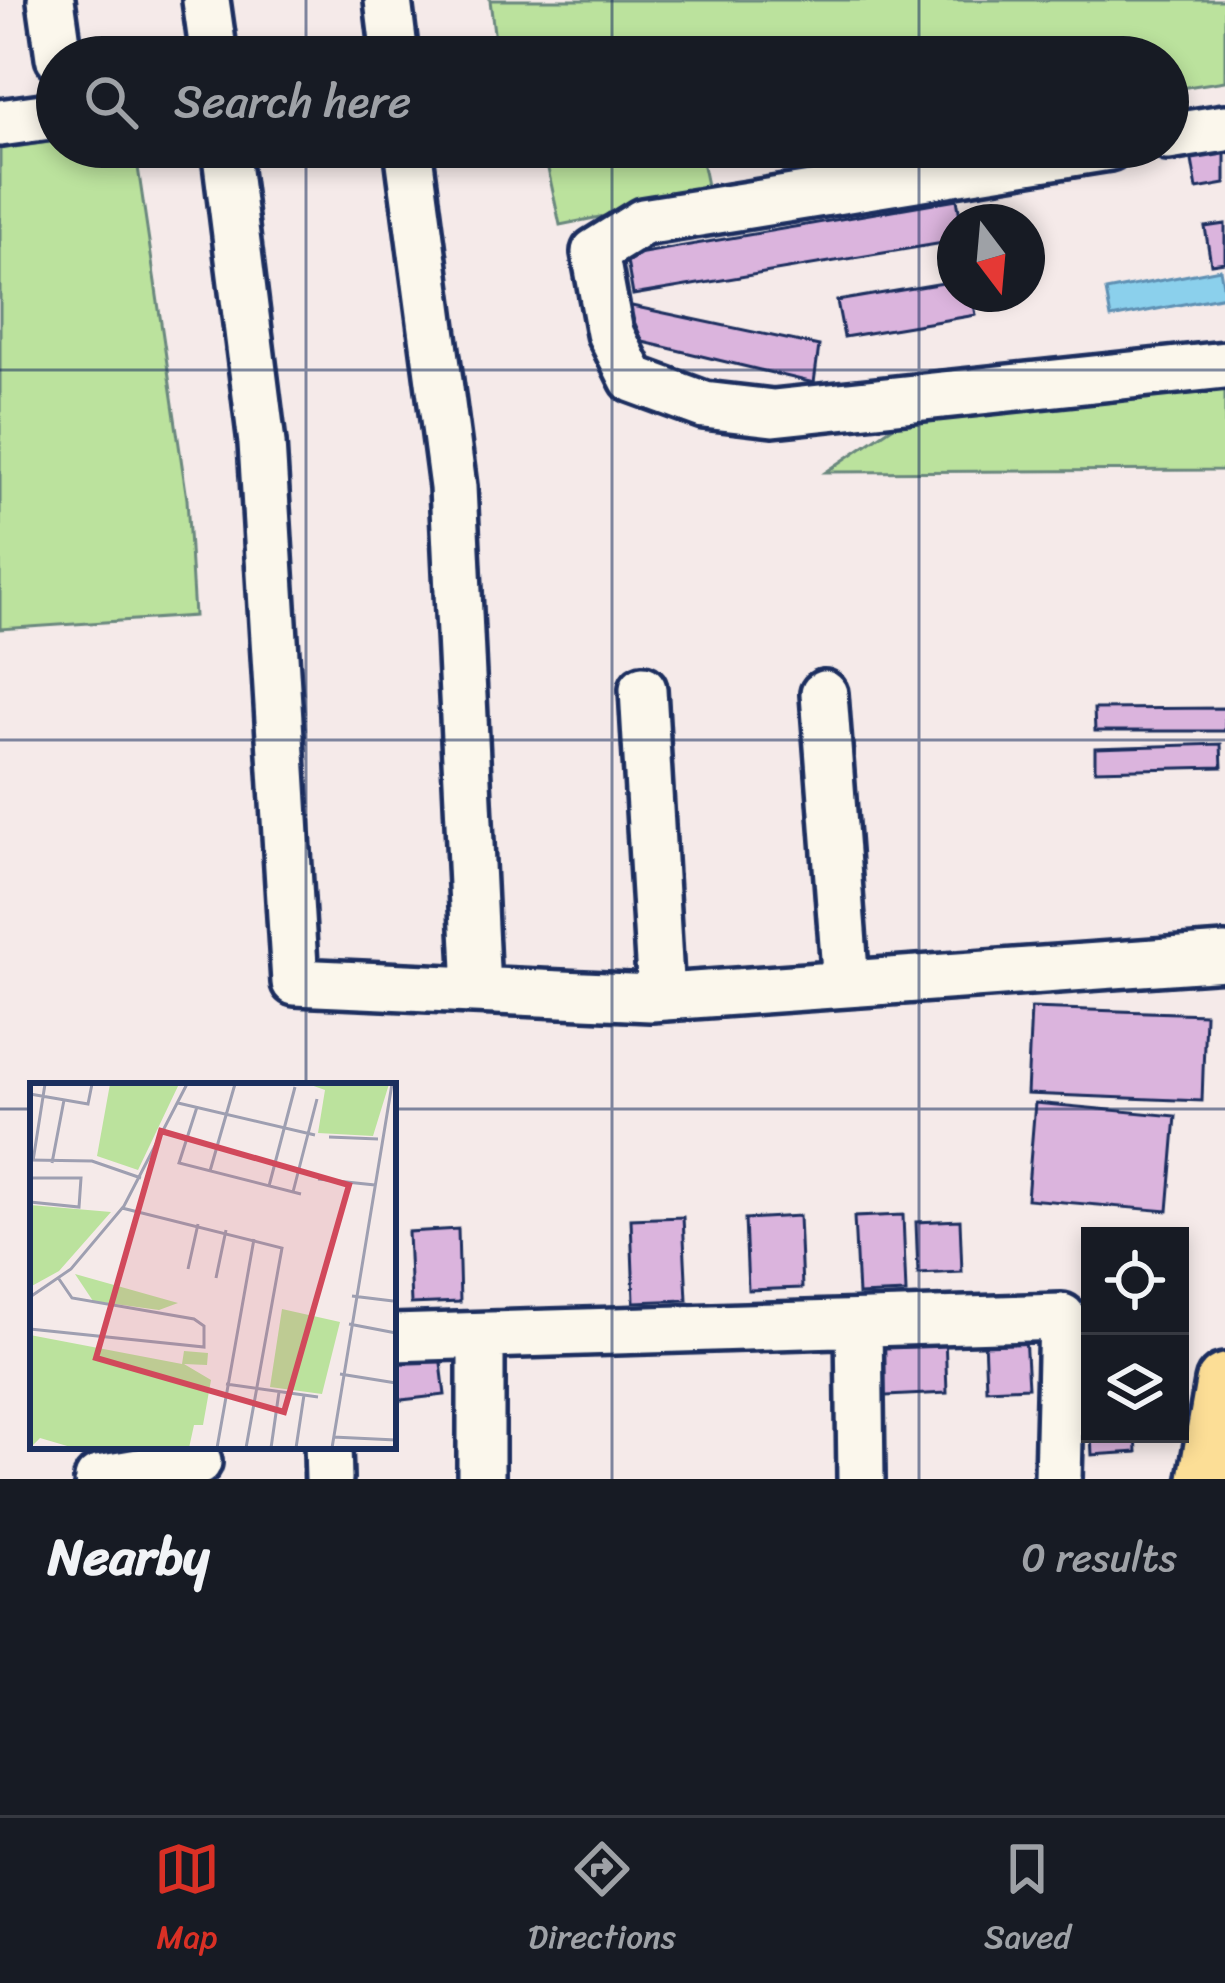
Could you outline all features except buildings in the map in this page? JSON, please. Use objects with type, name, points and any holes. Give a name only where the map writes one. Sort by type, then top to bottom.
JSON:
[{"type":"main road","points":[[1208,1479],[1225,1383]]},
{"type":"street","points":[[51,0],[55,36]]},
{"type":"street","points":[[206,0],[211,36]]},
{"type":"street","points":[[388,0],[392,36]]},
{"type":"street","points":[[0,123],[36,119]]},
{"type":"street","points":[[1189,134],[1225,128]]},
{"type":"street","points":[[228,168],[262,443],[295,982],[661,997],[1225,957]]},
{"type":"street","points":[[410,168],[453,487],[477,990]]},
{"type":"street","points":[[978,168],[643,222],[596,252],[610,333],[633,379],[704,405],[773,413],[1225,365]]},
{"type":"street","points":[[643,689],[661,997]]},
{"type":"street","points":[[824,694],[845,984]]},
{"type":"street","points":[[396,1337],[1062,1317],[1058,1479]]},
{"type":"street","points":[[860,1324],[861,1479]]},
{"type":"street","points":[[481,1479],[482,1336]]},
{"type":"street","points":[[328,1449],[329,1479]]},
{"type":"street","points":[[98,1479],[198,1462]]},
{"type":"green space","points":[[490,0],[1225,0],[1225,81],[1189,87],[1189,36],[494,36]]},
{"type":"green space","points":[[36,144],[36,168],[138,168],[187,499],[194,616],[0,629],[0,149]]},
{"type":"green space","points":[[548,168],[703,168],[709,195],[560,225]]},
{"type":"green space","points":[[1225,356],[1225,470],[826,472],[929,402]]},
{"type":"water","points":[[1220,269],[1225,296],[1111,318],[1106,291]]}]
